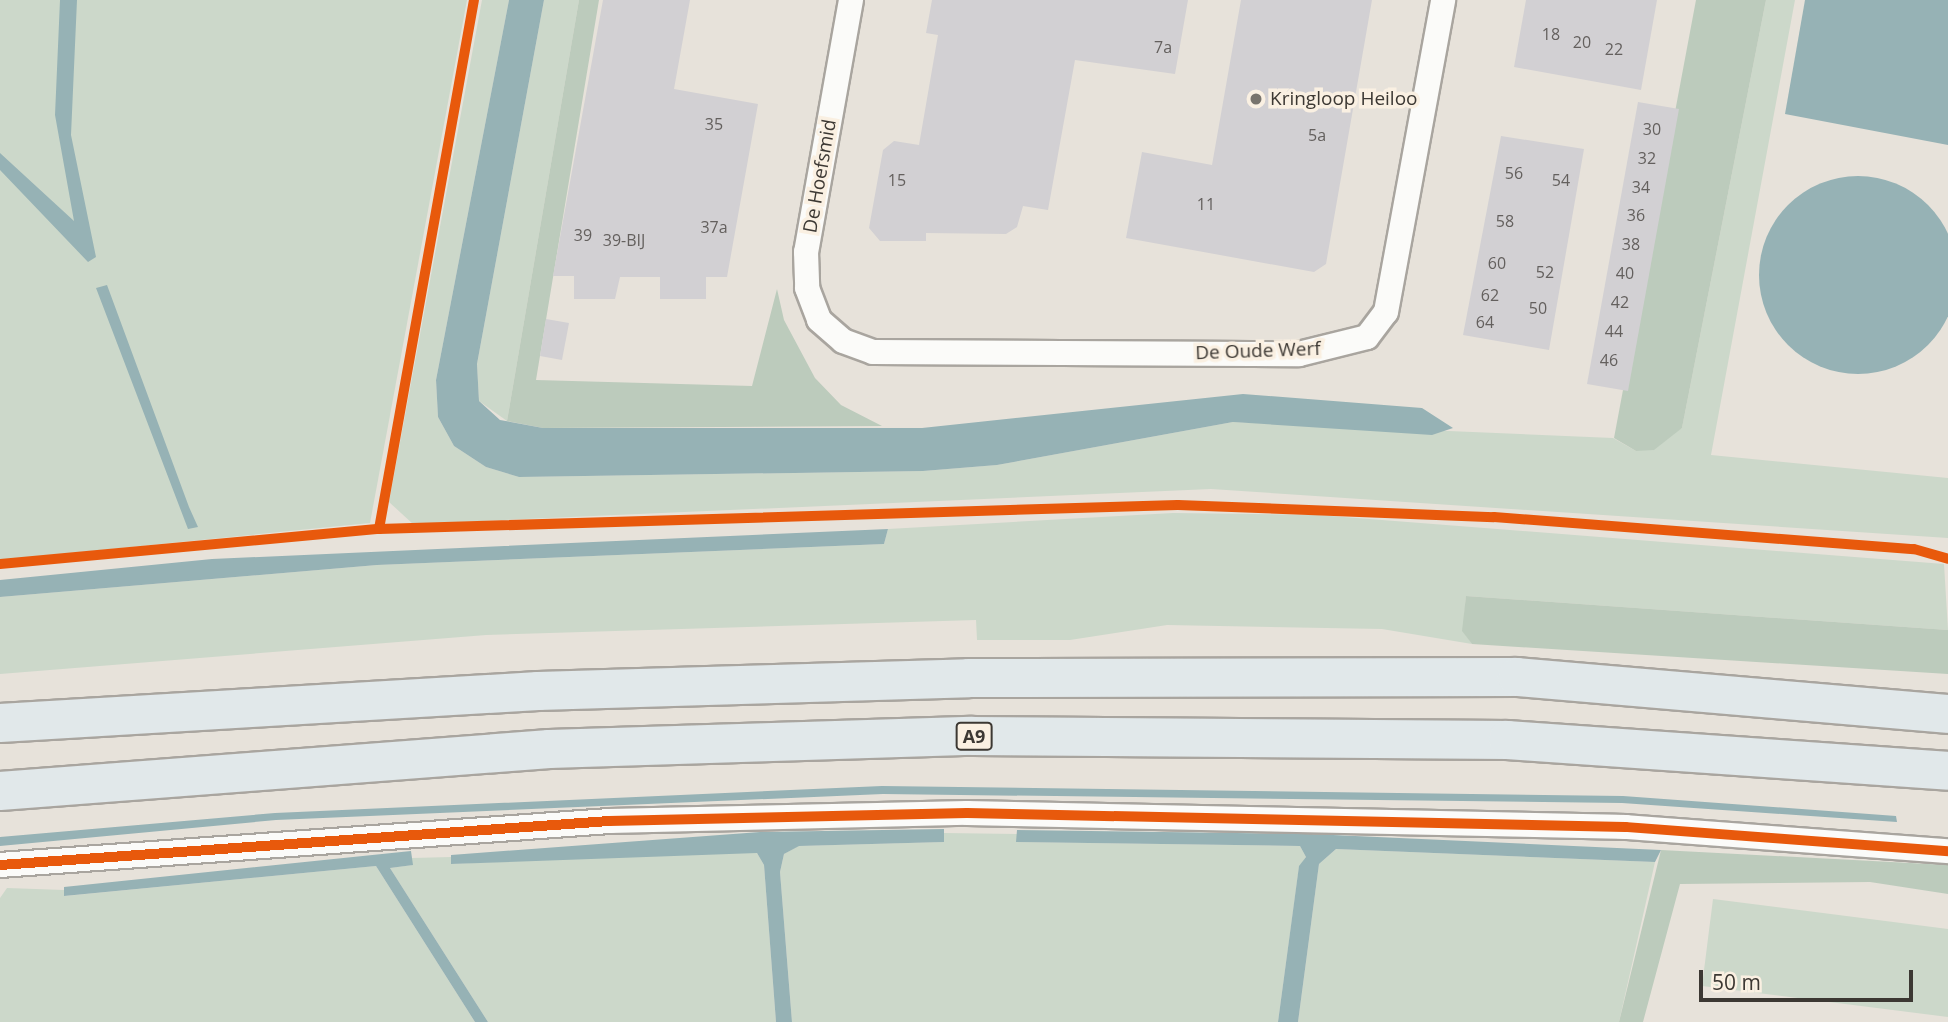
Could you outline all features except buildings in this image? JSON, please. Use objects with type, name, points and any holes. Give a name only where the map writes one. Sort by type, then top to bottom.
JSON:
[{"type":"highway","points":[[0,723],[538,691],[996,678],[1517,677],[1948,714]]},
{"type":"highway","name":"A9","points":[[0,791],[549,749],[972,736],[1508,740],[1948,771]]},
{"type":"street","name":"De Hoefsmid","points":[[843,341],[820,320],[807,288],[806,252],[851,0]]},
{"type":"street","name":"De Oude Werf","points":[[843,341],[873,352],[1299,354],[1367,337],[1394,292],[1443,0]]},
{"type":"street","points":[[0,865],[596,822],[967,813],[1626,827],[1948,851]]},
{"type":"green space","points":[[0,0],[467,0],[370,523],[0,560]]},
{"type":"green space","points":[[482,0],[509,0],[436,380],[438,417],[454,446],[486,467],[519,477],[923,471],[997,465],[1233,422],[1613,438],[1636,451],[1682,428],[1766,0],[1795,0],[1711,455],[1948,478],[1948,538],[1211,489],[413,524],[389,502]]},
{"type":"green space","points":[[544,0],[579,0],[507,421],[479,401],[477,364]]},
{"type":"green space","points":[[579,0],[599,0],[536,380],[752,386],[777,289],[784,320],[815,378],[841,405],[882,426],[543,428],[507,421]]},
{"type":"green space","points":[[1696,0],[1766,0],[1682,428],[1654,450],[1636,451],[1614,438]]},
{"type":"green space","points":[[1173,513],[1318,515],[1944,564],[1948,630],[1466,596],[1463,631],[1472,644],[1382,629],[1167,625],[1070,640],[977,640],[976,620],[486,635],[0,674],[0,597],[377,565],[884,544],[888,529]]},
{"type":"green space","points":[[1466,596],[1948,630],[1948,674],[1472,644],[1462,631]]},
{"type":"green space","points":[[944,833],[1017,834],[1017,842],[1300,846],[1306,857],[1299,867],[1278,1022],[792,1022],[780,872],[784,854],[798,846],[944,842]]},
{"type":"green space","points":[[1336,849],[1655,862],[1619,1022],[1298,1022],[1319,864]]},
{"type":"green space","points":[[736,850],[757,853],[764,865],[776,1022],[488,1022],[390,868],[412,865],[412,858],[451,857],[452,864]]},
{"type":"green space","points":[[1661,850],[1948,865],[1948,894],[1870,882],[1680,884],[1643,1022],[1619,1022]]},
{"type":"green space","points":[[376,866],[475,1022],[0,1022],[0,898],[7,888],[64,890],[65,896]]},
{"type":"green space","points":[[1713,899],[1948,929],[1948,1017],[1702,986]]},
{"type":"water","points":[[60,0],[77,0],[71,135],[96,257],[88,262],[0,170],[0,153],[74,221],[55,115]]},
{"type":"water","points":[[509,0],[544,0],[477,364],[479,401],[500,420],[543,428],[922,428],[1243,394],[1422,408],[1453,428],[1432,435],[1233,422],[997,465],[923,471],[519,477],[486,467],[454,446],[438,417],[436,380]]},
{"type":"water","points":[[1805,0],[1948,0],[1948,145],[1785,114]]},
{"type":"water","points":[[1858,176],[1896,184],[1928,205],[1949,237],[1957,275],[1949,313],[1928,345],[1896,366],[1858,374],[1820,366],[1788,345],[1767,313],[1759,275],[1767,237],[1788,205],[1820,184]]},
{"type":"water","points":[[107,285],[198,527],[188,529],[96,288]]},
{"type":"water","points":[[888,529],[884,544],[377,565],[0,597],[0,580],[212,559]]},
{"type":"water","points":[[882,786],[1623,796],[1896,816],[1897,822],[1622,803],[883,794],[276,820],[0,846],[0,837],[275,813]]},
{"type":"water","points":[[944,829],[944,842],[799,846],[784,854],[780,872],[792,1022],[776,1022],[764,865],[757,853],[451,864],[451,855],[760,832]]},
{"type":"water","points":[[1017,830],[1311,834],[1661,850],[1655,862],[1336,849],[1319,864],[1298,1022],[1278,1022],[1299,866],[1306,857],[1300,846],[1016,842]]},
{"type":"water","points":[[411,851],[413,865],[390,868],[488,1022],[475,1022],[376,866],[64,896],[64,887]]},
{"type":"cycle path","points":[[379,529],[474,0]]},
{"type":"cycle path","points":[[0,564],[379,529],[1178,505],[1494,517],[1914,549],[1948,559]]},
{"type":"cycle path","points":[[0,865],[609,821],[967,813],[1626,827],[1948,851]]},
{"type":"place","name":"Kringloop Heiloo","points":[[1256,99]]}]
